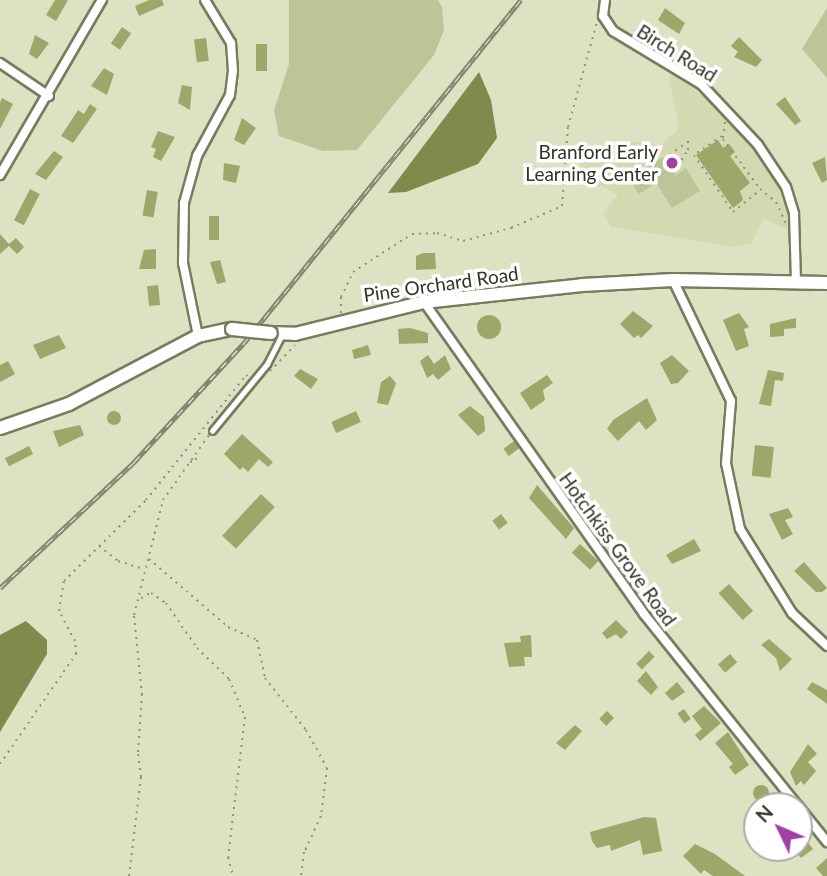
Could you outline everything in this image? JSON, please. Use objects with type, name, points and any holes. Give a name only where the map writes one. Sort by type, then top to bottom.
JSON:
[{"type":"street","points":[[0,175],[49,96],[102,0]]},
{"type":"street","points":[[198,337],[183,263],[184,202],[197,156],[230,96],[233,71],[230,43],[205,0]]},
{"type":"street","name":"Birch Road","points":[[605,0],[603,16],[613,30],[701,84],[758,145],[786,187],[794,214],[796,283]]},
{"type":"street","points":[[0,64],[49,96]]},
{"type":"street","points":[[673,280],[731,401],[726,463],[740,530],[792,613],[827,646]]},
{"type":"street","name":"Pine Orchard Road","points":[[0,428],[68,404],[198,337],[232,329],[276,334],[424,302],[673,280],[827,282]]},
{"type":"street","name":"Hotchkiss Grove Road","points":[[424,302],[644,614],[787,792]]},
{"type":"street","name":"Hotchkiss Grove Road","points":[[813,824],[827,842]]},
{"type":"lane","points":[[212,431],[275,352],[276,334]]},
{"type":"path","points":[[343,319],[341,297],[353,272],[369,257],[412,234],[437,233],[464,241],[512,228],[562,206],[566,195],[565,157],[570,116],[597,29],[596,14]]},
{"type":"path","points":[[725,122],[723,135],[760,190],[776,202],[786,223]]},
{"type":"path","points":[[723,135],[716,137],[694,155],[733,212],[760,190]]},
{"type":"path","points":[[664,159],[688,141],[688,150],[674,172]]},
{"type":"path","points":[[545,159],[565,157]]},
{"type":"path","points":[[266,376],[298,343]]},
{"type":"path","points":[[0,764],[76,654],[75,641],[60,616],[60,590],[69,573],[158,487],[246,375],[253,381]]},
{"type":"path","points":[[129,876],[141,801],[138,752],[142,695],[133,630],[163,500],[189,462],[196,460],[195,454],[212,431]]},
{"type":"path","points":[[98,545],[118,561],[146,569]]},
{"type":"path","points":[[148,558],[228,626],[257,640],[265,678],[306,730],[327,768],[321,816],[304,852],[302,876]]},
{"type":"path","points":[[140,599],[151,593],[166,603],[197,648],[229,679],[245,717],[228,857],[233,876]]},
{"type":"shaded area","points":[[289,0],[438,0],[442,7],[444,30],[434,55],[357,150],[323,151],[279,136],[274,110],[289,64]]},
{"type":"shaded area","points":[[827,8],[827,78],[802,49]]},
{"type":"shaded area","points":[[479,72],[491,100],[497,138],[478,164],[406,192],[388,193]]},
{"type":"shaded area","name":"Branford Early Learning Center","points":[[674,72],[739,128],[781,187],[792,231],[763,219],[752,243],[733,247],[611,227],[603,213],[618,195],[601,186],[581,185],[577,175],[585,151],[643,141],[660,146],[679,128],[669,78]]},
{"type":"shaded area","points":[[663,157],[676,175],[686,168],[700,191],[672,208],[656,183],[639,194],[629,179]]},
{"type":"shaded area","points":[[26,621],[47,640],[47,654],[0,732],[0,635]]},
{"type":"building","points":[[55,0],[68,0],[56,21],[46,15]]},
{"type":"building","points":[[149,0],[162,0],[164,5],[139,16],[135,6]]},
{"type":"building","points":[[665,8],[685,23],[679,34],[658,20]]},
{"type":"building","points":[[122,27],[131,33],[120,50],[111,44]]},
{"type":"building","points":[[35,35],[49,43],[37,59],[29,54]]},
{"type":"building","points":[[739,37],[762,60],[756,67],[734,57],[738,52],[731,46]]},
{"type":"building","points":[[206,38],[209,61],[197,62],[194,39]]},
{"type":"building","points":[[256,44],[267,44],[267,71],[256,71]]},
{"type":"building","points":[[104,68],[114,74],[107,95],[91,86]]},
{"type":"building","points":[[182,85],[192,87],[190,110],[178,103]]},
{"type":"building","points":[[785,97],[801,121],[795,125],[776,104]]},
{"type":"building","points":[[2,98],[13,104],[0,129],[0,103]]},
{"type":"building","points":[[90,104],[97,109],[73,143],[61,136],[78,110],[84,114]]},
{"type":"building","points":[[242,118],[256,128],[244,145],[234,140]]},
{"type":"building","points":[[158,131],[175,137],[161,161],[153,157],[156,149],[151,147]]},
{"type":"building","points":[[718,140],[723,148],[729,144],[735,152],[730,156],[750,183],[740,191],[743,200],[733,208],[696,155]]},
{"type":"building","points":[[54,151],[63,157],[46,180],[35,174]]},
{"type":"building","points":[[825,157],[827,180],[822,183],[812,163]]},
{"type":"building","points":[[224,163],[240,166],[236,183],[223,180]]},
{"type":"building","points":[[30,189],[40,194],[24,225],[14,220]]},
{"type":"building","points":[[147,190],[158,192],[153,218],[142,216]]},
{"type":"building","points":[[209,216],[219,216],[219,240],[209,240]]},
{"type":"building","points":[[0,234],[9,244],[16,238],[24,247],[17,254],[9,246],[0,254]]},
{"type":"building","points":[[156,249],[156,269],[139,269],[144,250]]},
{"type":"building","points":[[435,253],[436,269],[416,270],[416,256]]},
{"type":"building","points":[[220,260],[226,282],[217,284],[210,262]]},
{"type":"building","points":[[158,285],[160,305],[149,306],[147,286]]},
{"type":"building","points":[[633,311],[653,326],[641,338],[638,335],[634,338],[620,324]]},
{"type":"building","points":[[739,313],[749,327],[744,329],[749,346],[736,351],[723,320]]},
{"type":"building","points":[[489,315],[498,318],[501,327],[498,336],[489,339],[480,336],[477,327],[480,318]]},
{"type":"building","points":[[796,318],[796,328],[784,329],[784,336],[770,337],[770,324]]},
{"type":"building","points":[[410,328],[428,333],[428,343],[399,344],[398,329]]},
{"type":"building","points":[[59,335],[66,348],[40,359],[33,345]]},
{"type":"building","points":[[368,345],[371,355],[354,359],[352,350]]},
{"type":"building","points":[[428,355],[434,364],[445,355],[451,369],[438,380],[433,374],[427,378],[420,361]]},
{"type":"building","points":[[672,355],[689,371],[678,383],[671,384],[660,363]]},
{"type":"building","points":[[8,361],[15,374],[0,382],[0,365]]},
{"type":"building","points":[[300,369],[318,379],[311,389],[294,376]]},
{"type":"building","points":[[768,370],[784,373],[783,381],[775,380],[771,406],[759,404]]},
{"type":"building","points":[[547,375],[553,383],[543,390],[545,400],[531,410],[520,393]]},
{"type":"building","points":[[390,376],[396,383],[388,405],[377,403],[381,382]]},
{"type":"building","points":[[647,398],[657,420],[646,430],[639,421],[618,441],[607,429],[613,420]]},
{"type":"building","points":[[470,406],[484,417],[485,431],[478,436],[458,415]]},
{"type":"building","points":[[111,411],[117,411],[121,418],[117,425],[111,425],[107,421],[107,415]]},
{"type":"building","points":[[356,411],[361,422],[336,433],[331,422]]},
{"type":"building","points":[[80,425],[84,435],[59,447],[53,431]]},
{"type":"building","points":[[242,434],[273,462],[268,467],[259,459],[248,472],[243,467],[240,470],[224,454]]},
{"type":"building","points":[[514,441],[519,448],[509,456],[503,449]]},
{"type":"building","points":[[755,445],[774,447],[771,478],[752,476]]},
{"type":"building","points":[[29,446],[33,454],[9,466],[5,458]]},
{"type":"building","points":[[537,485],[574,528],[566,539],[529,498]]},
{"type":"building","points":[[261,494],[275,507],[236,549],[222,536]]},
{"type":"building","points":[[788,508],[793,517],[785,520],[793,534],[782,540],[769,514]]},
{"type":"building","points":[[501,514],[508,523],[499,529],[492,521]]},
{"type":"building","points":[[694,539],[701,551],[672,564],[666,555]]},
{"type":"building","points":[[580,544],[598,561],[590,570],[572,553]]},
{"type":"building","points":[[804,562],[827,588],[822,592],[816,592],[794,571]]},
{"type":"building","points":[[729,584],[753,611],[743,620],[719,593]]},
{"type":"building","points":[[616,620],[628,632],[621,639],[616,634],[607,639],[602,633]]},
{"type":"building","points":[[531,635],[532,657],[524,657],[525,666],[509,667],[504,643],[521,642],[520,636]]},
{"type":"building","points":[[769,639],[792,659],[780,671],[776,658],[761,645]]},
{"type":"building","points":[[649,651],[655,657],[642,669],[636,664]]},
{"type":"building","points":[[730,654],[737,662],[725,673],[718,664]]},
{"type":"building","points":[[646,671],[658,687],[651,695],[637,681]]},
{"type":"building","points":[[677,682],[685,692],[672,701],[665,693]]},
{"type":"building","points":[[812,682],[827,690],[827,704],[807,689]]},
{"type":"building","points":[[704,706],[721,723],[700,741],[695,735],[702,729],[692,716]]},
{"type":"building","points":[[684,709],[691,719],[684,723],[677,714]]},
{"type":"building","points":[[607,711],[614,718],[606,726],[599,719]]},
{"type":"building","points":[[575,725],[582,731],[565,750],[556,743]]},
{"type":"building","points":[[728,732],[749,765],[735,775],[729,767],[733,764],[715,743]]},
{"type":"building","points":[[808,744],[817,754],[808,762],[816,771],[804,785],[801,781],[796,786],[790,772]]},
{"type":"building","points":[[758,785],[764,785],[769,790],[753,792]]},
{"type":"building","points":[[644,817],[656,818],[662,851],[643,855],[640,840],[611,851],[610,845],[597,848],[592,841],[590,832]]},
{"type":"building","points":[[695,844],[715,854],[745,876],[713,876],[704,870],[701,874],[683,856]]},
{"type":"building","points":[[827,858],[827,876],[823,876],[816,868]]},
{"type":"railway","points":[[0,588],[134,462],[244,343],[521,0]]},
{"type":"place","name":"Branford Early Learning Center","points":[[672,163]]}]
